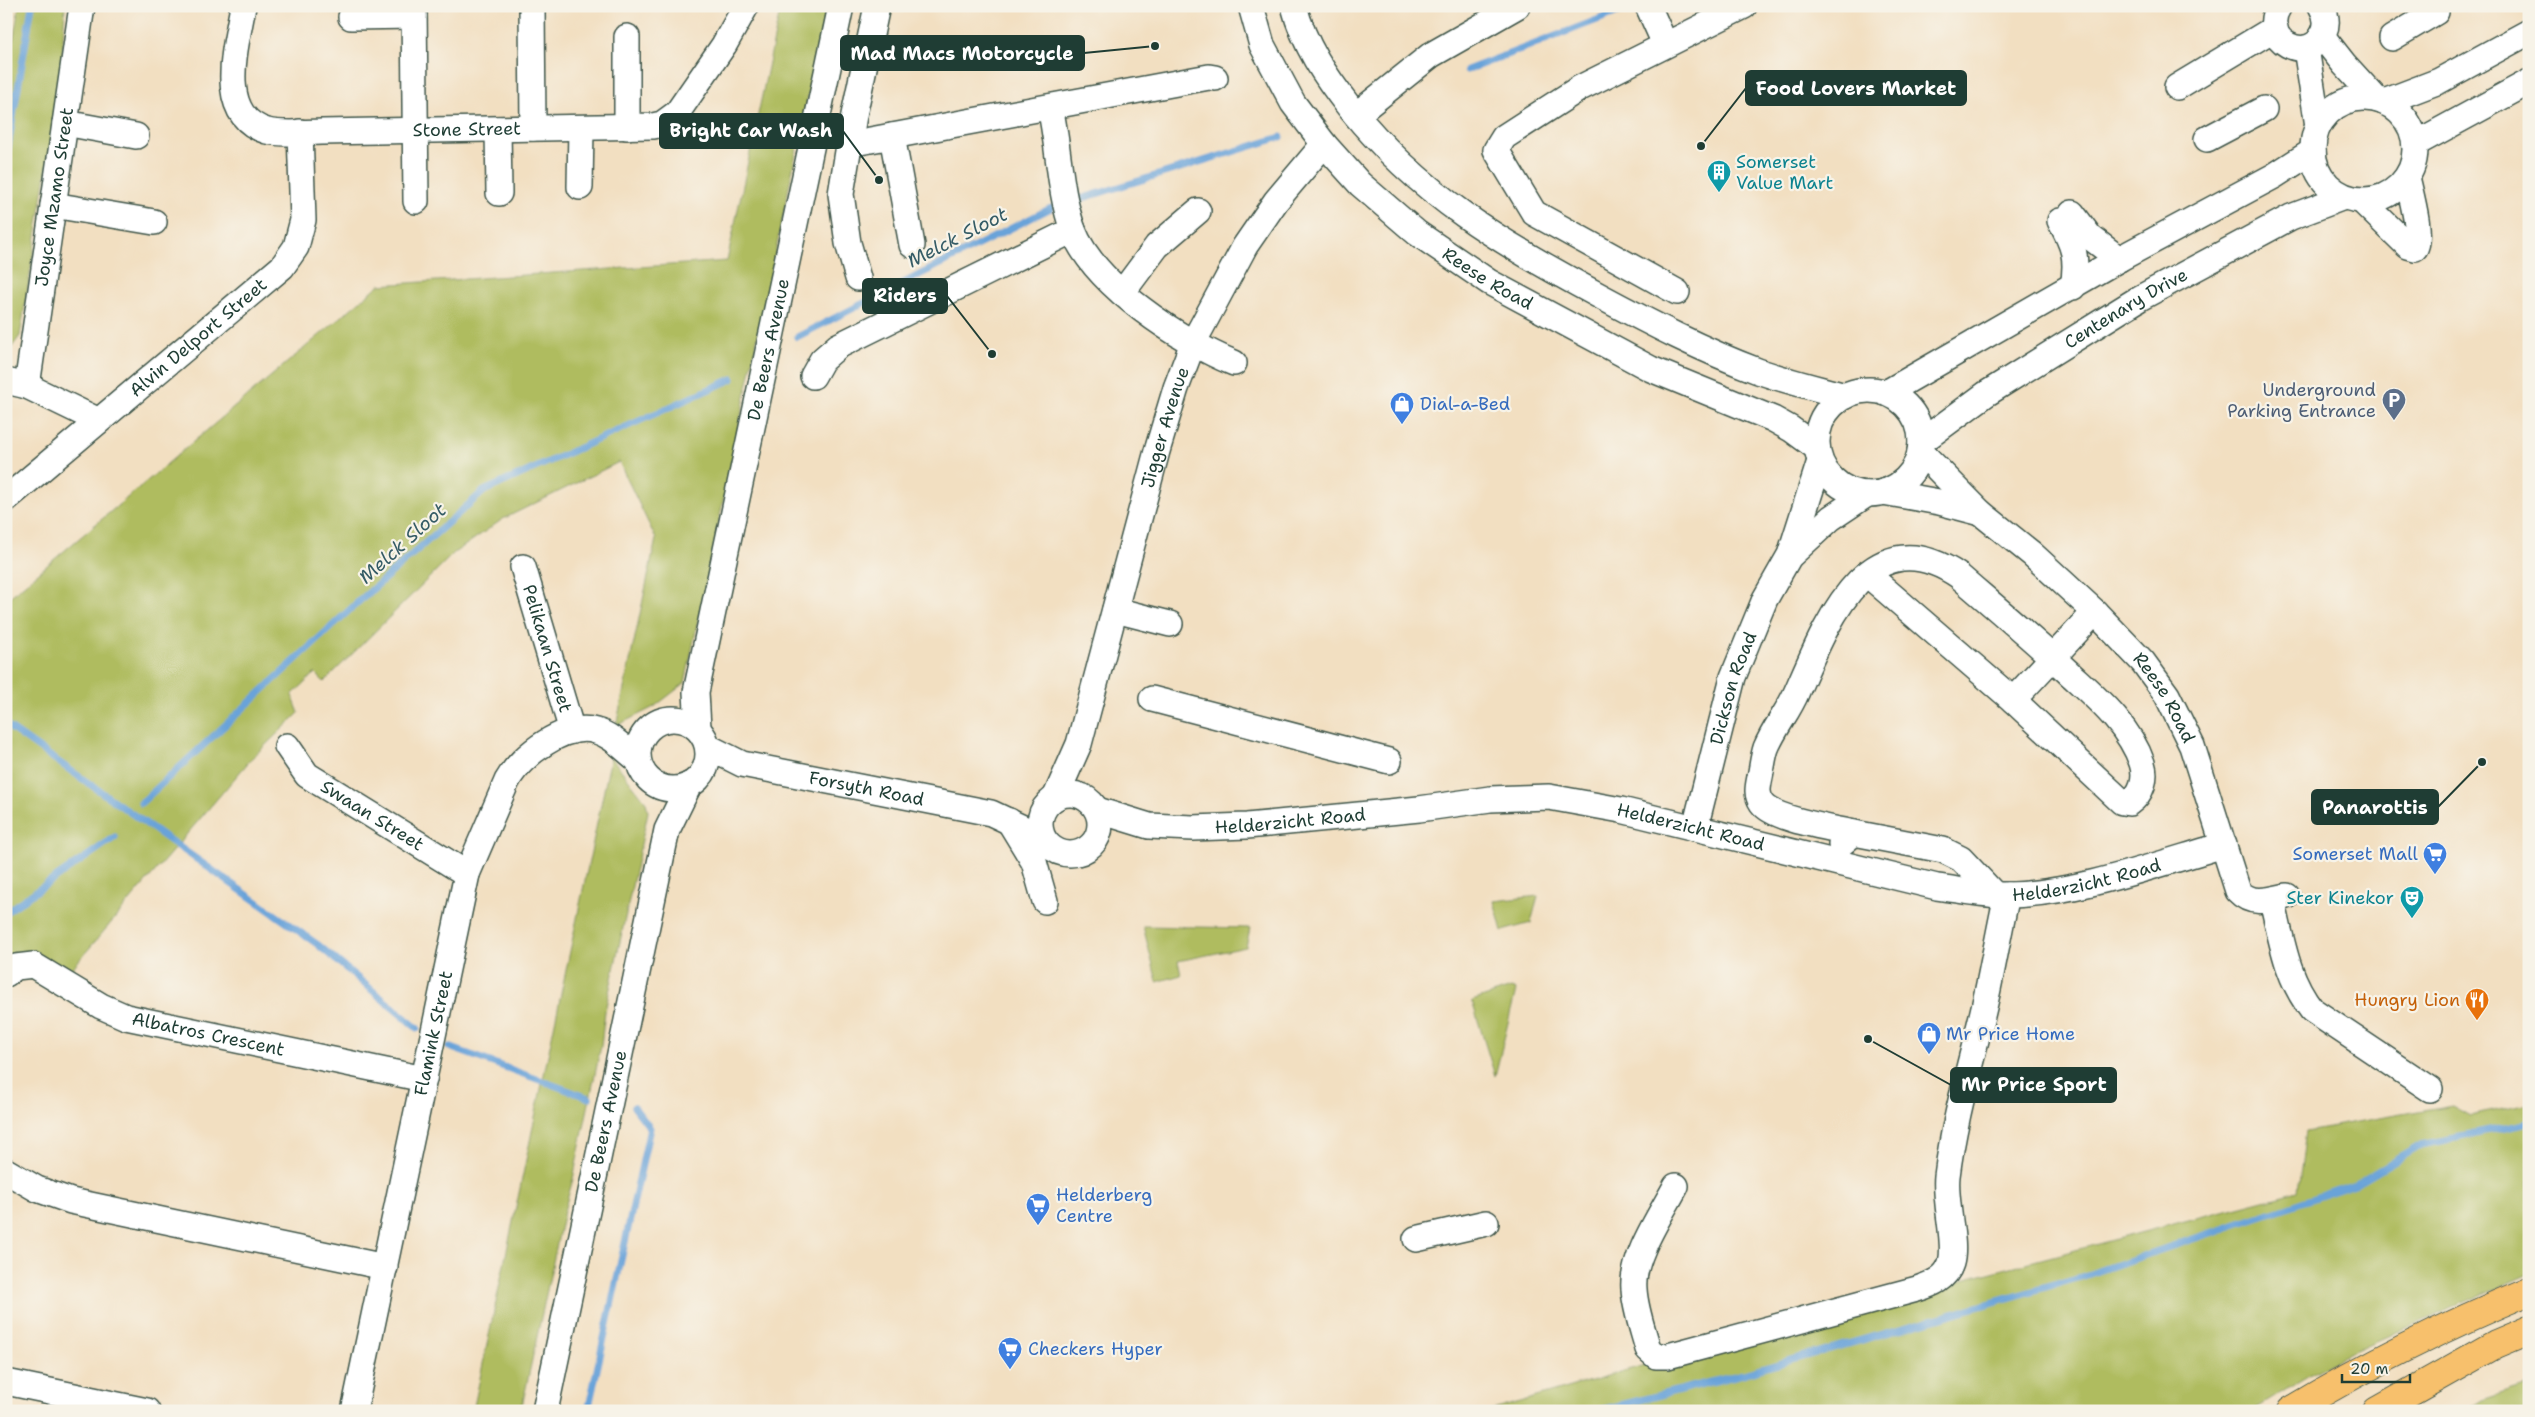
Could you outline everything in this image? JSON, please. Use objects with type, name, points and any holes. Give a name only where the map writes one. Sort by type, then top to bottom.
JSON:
[{"type":"highway","points":[[2291,1411],[2364,1369],[2458,1321],[2529,1291]]},
{"type":"highway","points":[[2377,1411],[2496,1344],[2529,1330]]},
{"type":"street","name":"Joyce Mzamo Street","points":[[17,383],[53,205],[82,6]]},
{"type":"street","name":"Stone Street","points":[[243,6],[232,80],[237,104],[244,114],[262,128],[269,131],[300,132],[628,127],[662,124],[676,113],[724,45],[746,6]]},
{"type":"street","points":[[532,6],[533,128]]},
{"type":"street","name":"De Beers Avenue","points":[[545,1411],[667,830],[695,750],[696,692],[841,6]]},
{"type":"street","points":[[858,278],[848,244],[842,194],[849,144],[877,6]]},
{"type":"street","name":"Reese Road","points":[[1250,6],[1262,45],[1278,77],[1294,103],[1324,144],[1360,184],[1417,233],[1489,282],[1650,369],[1773,419],[1791,429],[1819,455]]},
{"type":"street","points":[[1294,6],[1300,28],[1321,69],[1356,115],[1388,152],[1436,195],[1498,240],[1694,345],[1760,372],[1845,396]]},
{"type":"street","points":[[1356,115],[1431,55],[1473,29],[1517,6]]},
{"type":"street","points":[[1648,6],[1665,44]]},
{"type":"street","points":[[1677,292],[1534,213],[1496,150],[1504,138],[1580,88],[1744,6]]},
{"type":"street","points":[[2318,126],[2314,42],[2326,23],[2324,7]]},
{"type":"street","points":[[351,17],[414,11],[416,201]]},
{"type":"street","points":[[2392,38],[2436,12]]},
{"type":"street","points":[[2277,17],[2277,35],[2286,45],[2292,48],[2314,42]]},
{"type":"street","points":[[2177,87],[2277,17]]},
{"type":"street","points":[[2407,177],[2418,232],[2418,243],[2415,248],[2408,246],[2353,199],[2332,190],[2322,179],[2315,166],[2313,151],[2314,138],[2318,126],[2328,113],[2340,104],[2355,99],[2380,100],[2439,81],[2529,32]]},
{"type":"street","points":[[627,37],[628,127]]},
{"type":"street","points":[[2314,42],[2344,64],[2380,100],[2403,115],[2411,129],[2415,144],[2414,161],[2407,177],[2388,195],[2353,199]]},
{"type":"street","points":[[849,144],[1208,77],[1215,78]]},
{"type":"street","points":[[2415,144],[2529,82]]},
{"type":"street","points":[[1050,107],[1074,230],[1091,259],[1122,293],[1193,343],[1234,363]]},
{"type":"street","points":[[2207,139],[2264,109]]},
{"type":"street","points":[[65,124],[136,136]]},
{"type":"street","points":[[580,128],[580,187]]},
{"type":"street","points":[[498,129],[499,194]]},
{"type":"street","name":"Alvin Delport Street","points":[[6,499],[97,420],[282,267],[296,247],[303,220],[300,132]]},
{"type":"street","points":[[892,136],[912,245]]},
{"type":"street","name":"Jigger Avenue","points":[[1050,802],[1079,744],[1158,451],[1193,343],[1245,246],[1276,202],[1324,144]]},
{"type":"street","points":[[1886,393],[2119,259],[2274,176],[2313,151]]},
{"type":"street","name":"Centenary Drive","points":[[1920,447],[1986,394],[2140,298],[2291,216],[2353,199]]},
{"type":"street","points":[[53,205],[154,222]]},
{"type":"street","points":[[1122,293],[1157,246],[1198,211]]},
{"type":"street","points":[[2073,287],[2076,268],[2074,250],[2066,217],[2119,259]]},
{"type":"street","points":[[813,376],[822,360],[838,346],[1074,230]]},
{"type":"street","points":[[17,383],[97,420]]},
{"type":"street","points":[[1869,390],[1886,393],[1894,396],[1908,408],[1918,424],[1920,447],[1917,460],[1907,477],[1900,484],[1875,493],[1848,490],[1839,485],[1825,470],[1819,455],[1819,427],[1823,417],[1836,401],[1845,396],[1869,390]]},
{"type":"street","name":"Reese Road","points":[[1920,447],[1981,513],[2032,554],[2095,612],[2143,662],[2167,695],[2181,720],[2192,746],[2238,891],[2244,898],[2254,902],[2280,898],[2290,973],[2300,995],[2312,1010],[2430,1089]]},
{"type":"street","name":"Dickson Road","points":[[1695,828],[1733,677],[1765,599],[1790,555],[1819,455]]},
{"type":"street","name":"Reese Road","points":[[1875,493],[1939,502],[1981,513]]},
{"type":"street","name":"Dickson Road","points":[[1790,555],[1831,518],[1875,493]]},
{"type":"street","points":[[1676,1186],[1638,1261],[1634,1276],[1635,1296],[1648,1350],[1656,1356],[1668,1356],[1917,1289],[1934,1283],[1945,1275],[1953,1254],[1946,1195],[1947,1176],[1954,1133],[1984,1003],[2001,895],[1961,860],[1943,850],[1854,833],[1775,814],[1761,801],[1758,789],[1765,750],[1791,706],[1822,634],[1842,600],[1867,574],[1887,562],[1906,557],[1925,559],[1940,564],[1959,576],[2052,658],[2107,710],[2132,743],[2142,763],[2144,778],[2133,800],[2126,804],[2116,798],[2013,700],[1867,574]]},
{"type":"street","name":"Pelikaan Street","points":[[523,567],[572,731]]},
{"type":"street","points":[[1115,610],[1170,624]]},
{"type":"street","points":[[2013,700],[2095,612]]},
{"type":"street","points":[[1152,699],[1389,761]]},
{"type":"street","points":[[572,731],[591,730],[608,736],[638,760],[648,779],[657,786],[678,789],[695,750],[666,718],[647,729],[608,736]]},
{"type":"street","points":[[638,760],[638,749],[647,729]]},
{"type":"street","name":"Flamink Street","points":[[354,1411],[468,874],[512,772],[528,755],[572,731]]},
{"type":"street","name":"Jigger Avenue","points":[[1079,744],[1090,803]]},
{"type":"street","name":"Swaan Street","points":[[287,746],[307,775],[468,874]]},
{"type":"street","name":"Forsyth Road","points":[[695,750],[742,764],[1000,817],[1042,837]]},
{"type":"street","name":"De Beers Avenue","points":[[657,786],[667,830]]},
{"type":"street","points":[[1067,793],[1090,803],[1100,824],[1097,838],[1087,849],[1069,854],[1055,851],[1042,837],[1039,822],[1050,802],[1067,793]]},
{"type":"street","name":"Helderzicht Road","points":[[1097,838],[1149,826],[1193,828],[1247,826],[1419,809],[1516,797],[1549,797],[1586,802],[1937,887],[2001,895],[2082,885],[2224,845]]},
{"type":"street","name":"Forsyth Road","points":[[1000,817],[1050,802]]},
{"type":"street","name":"Helderzicht Road","points":[[1090,803],[1149,826]]},
{"type":"street","points":[[1000,817],[1034,862],[1045,902]]},
{"type":"street","points":[[1822,860],[1854,833]]},
{"type":"street","name":"Albatros Crescent","points":[[6,974],[16,967],[33,965],[101,1006],[126,1017],[424,1080]]},
{"type":"street","points":[[6,1171],[38,1189],[71,1202],[384,1267]]},
{"type":"street","points":[[1416,1238],[1486,1223]]},
{"type":"street","points":[[6,1382],[147,1411]]},
{"type":"green space","points":[[19,6],[65,6],[61,81],[20,336],[6,355],[6,85]]},
{"type":"green space","points":[[781,6],[827,6],[685,683],[654,707],[616,726],[656,539],[619,462],[503,519],[454,553],[324,682],[315,673],[292,695],[299,713],[252,758],[63,979],[6,970],[6,600],[379,285],[727,261]]},
{"type":"green space","points":[[611,757],[646,802],[648,812],[605,1011],[601,1046],[573,1179],[564,1211],[521,1411],[473,1411]]},
{"type":"green space","points":[[1538,896],[1531,923],[1502,931],[1494,901]]},
{"type":"green space","points":[[1143,926],[1250,928],[1246,947],[1178,961],[1181,975],[1157,982]]},
{"type":"green space","points":[[1511,988],[1516,990],[1495,1076],[1472,1001]]},
{"type":"green space","points":[[2529,1103],[2529,1274],[2340,1357],[2251,1411],[1489,1411],[1668,1358],[2298,1191],[2306,1131],[2452,1105],[2470,1115]]},
{"type":"green space","points":[[2529,1385],[2529,1411],[2464,1411],[2482,1400]]},
{"type":"waterway","points":[[6,158],[32,6]]},
{"type":"waterway","name":"Melck Sloot","points":[[1467,70],[1631,7]]},
{"type":"waterway","name":"Melck Sloot","points":[[1080,199],[1281,137]]},
{"type":"waterway","name":"Melck Sloot","points":[[797,337],[1051,208]]},
{"type":"waterway","name":"Melck Sloot","points":[[141,803],[357,603],[484,491],[732,379]]},
{"type":"waterway","points":[[6,725],[317,944],[417,1028]]},
{"type":"waterway","name":"Melck Sloot","points":[[6,912],[115,837]]},
{"type":"waterway","points":[[449,1047],[589,1098]]},
{"type":"waterway","points":[[588,1411],[650,1128],[634,1107]]},
{"type":"waterway","points":[[1597,1411],[1743,1374],[2078,1278],[2355,1184],[2421,1145],[2529,1123]]},
{"type":"place","name":"Mad Macs Motorcycle","points":[[1155,46]]},
{"type":"place","name":"Food Lovers Market","points":[[1701,146]]},
{"type":"place","name":"Bright Car Wash","points":[[879,180]]},
{"type":"place","name":"Somerset Value Mart","points":[[1719,193]]},
{"type":"place","name":"Riders","points":[[992,354]]},
{"type":"place","name":"Underground Parking Entrance","points":[[2394,421]]},
{"type":"place","name":"Dial-a-Bed","points":[[1402,425]]},
{"type":"place","name":"Panarottis","points":[[2482,762]]},
{"type":"place","name":"Somerset Mall","points":[[2435,875]]},
{"type":"place","name":"Ster Kinekor","points":[[2412,919]]},
{"type":"place","name":"Hungry Lion","points":[[2477,1021]]},
{"type":"place","name":"Mr Price Sport","points":[[1868,1039]]},
{"type":"place","name":"Mr Price Home","points":[[1929,1055]]},
{"type":"place","name":"Helderberg Centre","points":[[1038,1226]]},
{"type":"place","name":"Checkers Hyper","points":[[1010,1370]]}]
